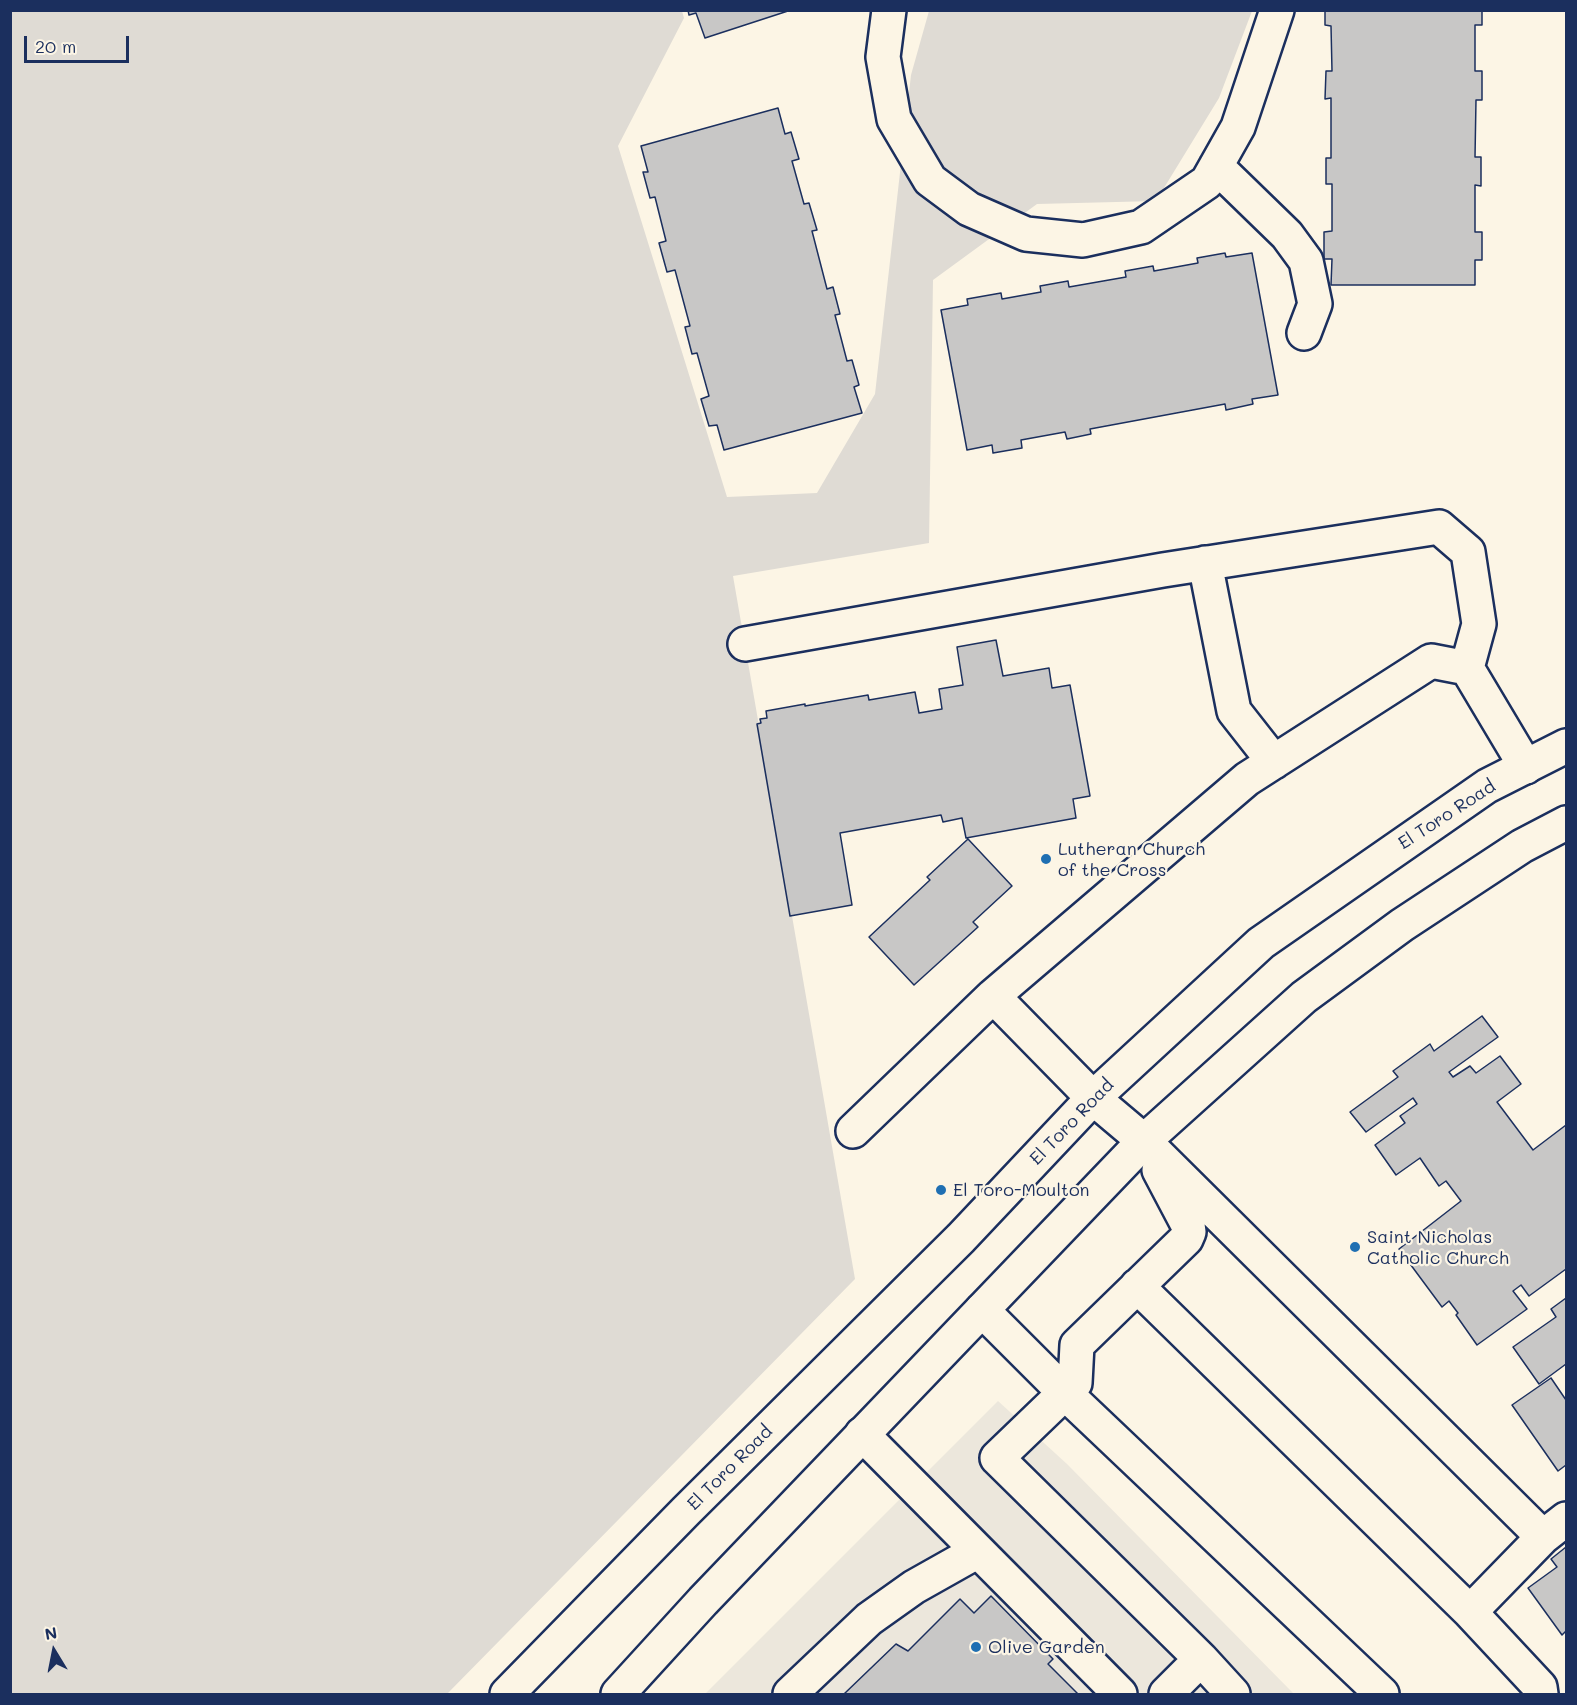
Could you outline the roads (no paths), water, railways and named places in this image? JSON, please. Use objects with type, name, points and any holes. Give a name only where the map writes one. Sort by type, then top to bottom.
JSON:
[{"type":"main road","points":[[889,10],[883,57],[894,119],[930,180],[969,209],[1026,234],[1083,240],[1141,227],[1207,183],[1238,127],[1278,10]]},
{"type":"main road","points":[[1216,166],[1287,235],[1306,261],[1315,304],[1304,333]]},
{"type":"main road","points":[[745,644],[1205,563],[1439,527],[1468,552],[1479,624],[1467,669],[1526,767]]},
{"type":"main road","points":[[1205,563],[1234,711],[1274,762]]},
{"type":"main road","points":[[854,1131],[993,996],[1248,779],[1431,661],[1467,669]]},
{"type":"main road","name":"El Toro Road","points":[[507,1695],[686,1511],[961,1238],[1093,1098],[1261,943],[1487,786],[1566,746]]},
{"type":"main road","points":[[618,1695],[703,1601],[1144,1141],[1304,997],[1402,925],[1522,846],[1566,823]]},
{"type":"main road","points":[[993,996],[1093,1098],[1144,1141],[1555,1528],[1470,1612]]},
{"type":"main road","points":[[1144,1141],[1188,1225],[1189,1232],[1186,1239],[1077,1345],[1075,1383],[997,1458],[1201,1659],[1233,1695]]},
{"type":"main road","points":[[1137,1286],[1470,1612],[1540,1688],[1541,1695]]},
{"type":"main road","points":[[982,1310],[1382,1695]]},
{"type":"main road","points":[[862,1434],[1120,1695]]},
{"type":"main road","points":[[800,1692],[869,1619],[914,1587],[978,1551]]},
{"type":"main road","points":[[1166,1695],[1201,1659]]},
{"type":"place","name":"Lutheran Church of the Cross","points":[[1046,859]]},
{"type":"place","name":"El Toro-Moulton","points":[[941,1190]]},
{"type":"place","name":"Saint Nicholas Catholic Church","points":[[1355,1247]]},
{"type":"place","name":"Olive Garden","points":[[976,1647]]}]
